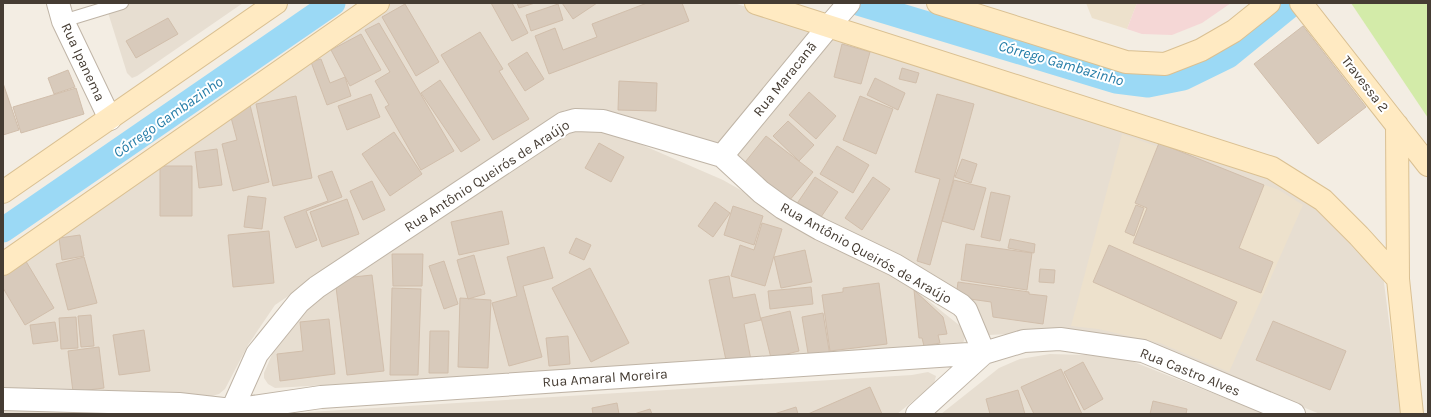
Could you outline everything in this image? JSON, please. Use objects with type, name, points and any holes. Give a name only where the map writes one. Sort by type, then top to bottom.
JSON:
[{"type":"street","points":[[3,192],[276,3]]},
{"type":"street","points":[[3,264],[378,3]]},
{"type":"street","points":[[756,3],[840,14],[1272,168],[1323,200],[1359,236],[1398,279]]},
{"type":"street","points":[[938,3],[1126,62],[1165,64],[1201,50],[1234,31],[1269,3]]},
{"type":"street","name":"Travessa 2","points":[[1301,3],[1428,166]]},
{"type":"street","name":"Rua Ipanema","points":[[60,12],[110,119]]},
{"type":"street","name":"Rua Maracanã","points":[[722,156],[840,14]]},
{"type":"street","name":"Rua Antônio Queirós de Araújo","points":[[230,412],[257,354],[299,302],[316,287],[564,123],[575,120],[603,121],[722,156],[761,192],[783,208],[820,230],[895,265],[961,305],[966,310],[984,353]]},
{"type":"street","points":[[1397,125],[1398,279],[1412,414]]},
{"type":"street","name":"Rua Castro Alves","points":[[917,414],[984,353],[1024,341],[1060,339],[1142,351],[1294,414]]},
{"type":"street","name":"Rua Amaral Moreira","points":[[3,399],[230,412],[329,396],[984,353]]},
{"type":"lane","points":[[60,12],[122,3]]},
{"type":"shaded area","points":[[105,3],[243,3],[132,78],[127,73]]},
{"type":"shaded area","points":[[391,3],[734,3],[817,30],[721,151],[596,109],[565,110],[275,305],[248,345],[225,389],[219,394],[212,396],[3,391],[3,271]]},
{"type":"shaded area","points":[[1086,3],[1137,3],[1127,29],[1092,18]]},
{"type":"shaded area","points":[[1137,3],[1231,3],[1202,23],[1172,35],[1142,34],[1127,29]]},
{"type":"shaded area","points":[[838,34],[1258,172],[1316,199],[1383,275],[1401,414],[1320,414],[1157,348],[1066,331],[989,335],[970,310],[798,214],[734,158]]},
{"type":"shaded area","points":[[593,126],[633,141],[723,180],[852,253],[895,274],[964,329],[964,341],[960,346],[909,350],[275,388],[268,384],[264,378],[264,373],[279,338],[319,293],[564,129]]},
{"type":"shaded area","points":[[1122,134],[1279,190],[1303,205],[1229,372],[1160,343],[1098,329],[1071,326]]},
{"type":"shaded area","points":[[1050,354],[1119,356],[1265,414],[941,414],[999,368],[1020,359]]},
{"type":"shaded area","points":[[928,372],[936,376],[934,384],[897,414],[301,414],[309,412],[912,375]]},
{"type":"shaded area","points":[[3,409],[166,414],[3,414]]},
{"type":"green space","points":[[1351,3],[1428,3],[1428,118]]},
{"type":"building","points":[[491,3],[512,3],[528,33],[512,41]]},
{"type":"building","points":[[517,3],[535,3],[519,8]]},
{"type":"building","points":[[562,3],[597,3],[573,19]]},
{"type":"building","points":[[647,3],[682,3],[689,21],[549,74],[535,36],[555,28],[563,50],[597,37],[592,24]]},
{"type":"building","points":[[405,4],[439,62],[416,76],[382,17]]},
{"type":"building","points":[[558,4],[563,20],[531,31],[526,15]]},
{"type":"building","points":[[168,18],[178,34],[136,58],[126,41]]},
{"type":"building","points":[[379,23],[454,151],[421,170],[385,107],[389,105],[375,81],[390,72],[365,30]]},
{"type":"building","points":[[1303,26],[1366,107],[1318,144],[1254,64]]},
{"type":"building","points":[[480,32],[503,69],[499,71],[529,119],[493,140],[441,55]]},
{"type":"building","points":[[361,34],[381,70],[350,86],[331,50]]},
{"type":"building","points":[[842,44],[870,52],[861,84],[834,77]]},
{"type":"building","points":[[527,52],[544,79],[525,91],[508,64]]},
{"type":"building","points":[[321,59],[330,83],[345,77],[351,96],[327,105],[311,62]]},
{"type":"building","points":[[902,68],[919,73],[916,83],[899,79]]},
{"type":"building","points":[[68,70],[75,87],[54,94],[48,78]]},
{"type":"building","points":[[875,78],[905,93],[898,110],[867,95]]},
{"type":"building","points":[[440,80],[480,140],[461,152],[421,93]]},
{"type":"building","points":[[619,81],[657,83],[656,111],[618,110]]},
{"type":"building","points":[[3,83],[19,130],[3,135]]},
{"type":"building","points":[[76,88],[84,114],[21,133],[13,107]]},
{"type":"building","points":[[809,92],[836,116],[816,139],[789,115]]},
{"type":"building","points":[[371,94],[380,117],[347,130],[338,106]]},
{"type":"building","points":[[937,94],[974,104],[930,265],[917,261],[940,179],[915,172]]},
{"type":"building","points":[[296,96],[312,178],[273,186],[256,104]]},
{"type":"building","points":[[860,96],[893,109],[876,154],[843,140]]},
{"type":"building","points":[[250,105],[269,182],[233,191],[222,144],[237,140],[229,110]]},
{"type":"building","points":[[788,121],[814,145],[799,161],[773,136]]},
{"type":"building","points":[[394,132],[422,174],[390,196],[362,154]]},
{"type":"building","points":[[766,136],[813,172],[784,207],[738,171]]},
{"type":"building","points":[[599,143],[624,157],[611,182],[585,168]]},
{"type":"building","points":[[1159,143],[1264,185],[1239,248],[1273,262],[1261,293],[1133,243],[1147,208],[1135,203]]},
{"type":"building","points":[[837,146],[869,165],[853,193],[820,174]]},
{"type":"building","points":[[217,149],[222,185],[199,188],[195,152]]},
{"type":"building","points":[[962,159],[977,164],[971,183],[955,177]]},
{"type":"building","points":[[160,166],[192,166],[192,216],[160,216]]},
{"type":"building","points":[[332,171],[342,197],[306,211],[317,240],[296,248],[284,217],[328,201],[318,176]]},
{"type":"building","points":[[815,177],[838,192],[819,220],[796,205]]},
{"type":"building","points":[[873,177],[890,189],[862,230],[845,218]]},
{"type":"building","points":[[954,180],[986,188],[974,230],[942,221]]},
{"type":"building","points":[[372,181],[385,210],[363,220],[350,191]]},
{"type":"building","points":[[991,192],[1010,196],[1000,241],[981,237]]},
{"type":"building","points":[[248,196],[266,198],[262,229],[244,227]]},
{"type":"building","points":[[347,199],[359,234],[322,247],[310,212]]},
{"type":"building","points":[[715,202],[730,213],[713,237],[698,226]]},
{"type":"building","points":[[1136,205],[1144,208],[1134,236],[1125,232]]},
{"type":"building","points":[[733,206],[763,216],[754,245],[724,235]]},
{"type":"building","points":[[502,211],[509,244],[459,255],[451,222]]},
{"type":"building","points":[[762,223],[782,229],[765,286],[731,276],[740,245],[754,250]]},
{"type":"building","points":[[269,231],[274,283],[233,287],[228,235]]},
{"type":"building","points":[[80,235],[84,256],[62,260],[59,238]]},
{"type":"building","points":[[576,238],[591,245],[584,260],[569,253]]},
{"type":"building","points":[[1010,239],[1035,244],[1034,253],[1008,248]]},
{"type":"building","points":[[966,244],[1032,253],[1027,290],[961,280]]},
{"type":"building","points":[[1109,245],[1237,302],[1221,339],[1093,282]]},
{"type":"building","points":[[544,247],[553,278],[523,286],[542,357],[509,366],[492,303],[517,296],[507,257]]},
{"type":"building","points":[[805,250],[812,282],[781,288],[774,257]]},
{"type":"building","points":[[392,254],[423,254],[422,286],[393,286]]},
{"type":"building","points":[[474,255],[485,294],[468,299],[457,260]]},
{"type":"building","points":[[84,257],[97,303],[68,310],[56,264]]},
{"type":"building","points":[[24,258],[54,308],[25,325],[3,288],[3,270]]},
{"type":"building","points":[[444,261],[458,304],[444,309],[429,266]]},
{"type":"building","points":[[590,268],[629,343],[591,362],[552,288]]},
{"type":"building","points":[[1040,269],[1055,270],[1054,283],[1039,282]]},
{"type":"building","points":[[372,275],[384,371],[347,375],[335,279]]},
{"type":"building","points":[[729,276],[733,298],[755,294],[761,320],[744,324],[751,360],[727,365],[709,280]]},
{"type":"building","points":[[958,282],[1047,296],[1043,324],[993,317],[991,302],[956,297]]},
{"type":"building","points":[[879,283],[887,344],[830,351],[822,295],[843,292],[843,288]]},
{"type":"building","points":[[811,287],[813,304],[770,309],[768,291]]},
{"type":"building","points":[[392,288],[421,289],[418,375],[390,375]]},
{"type":"building","points":[[914,290],[943,317],[947,334],[938,335],[940,343],[924,346],[922,338],[919,338]]},
{"type":"building","points":[[460,298],[491,300],[488,368],[458,367]]},
{"type":"building","points":[[790,311],[799,351],[771,358],[761,318]]},
{"type":"building","points":[[823,313],[830,356],[809,359],[802,317]]},
{"type":"building","points":[[91,315],[94,346],[81,347],[78,316]]},
{"type":"building","points":[[76,317],[78,348],[61,349],[59,318]]},
{"type":"building","points":[[329,319],[335,374],[280,381],[277,354],[303,351],[300,322]]},
{"type":"building","points":[[1273,321],[1346,351],[1330,390],[1256,360]]},
{"type":"building","points":[[55,322],[58,341],[33,344],[30,325]]},
{"type":"building","points":[[144,330],[150,371],[119,375],[113,335]]},
{"type":"building","points":[[430,331],[449,331],[448,373],[429,373]]},
{"type":"building","points":[[568,336],[570,364],[549,366],[546,338]]},
{"type":"building","points":[[99,347],[104,388],[73,392],[68,351]]},
{"type":"building","points":[[1083,362],[1103,399],[1084,410],[1064,372]]},
{"type":"building","points":[[1061,369],[1082,414],[1034,414],[1021,387]]},
{"type":"building","points":[[870,387],[882,414],[808,414]]},
{"type":"building","points":[[1018,390],[1025,414],[990,414],[986,399]]},
{"type":"building","points":[[1153,401],[1187,409],[1186,414],[1150,414]]},
{"type":"building","points":[[617,403],[619,414],[593,414],[592,408]]},
{"type":"building","points":[[796,407],[798,414],[774,414]]},
{"type":"building","points":[[650,409],[652,414],[634,414]]},
{"type":"waterway","name":"Córrego Gambazinho","points":[[3,230],[333,3]]},
{"type":"waterway","name":"Córrego Gambazinho","points":[[858,3],[1116,81],[1148,85],[1183,78],[1228,56],[1293,3]]}]
